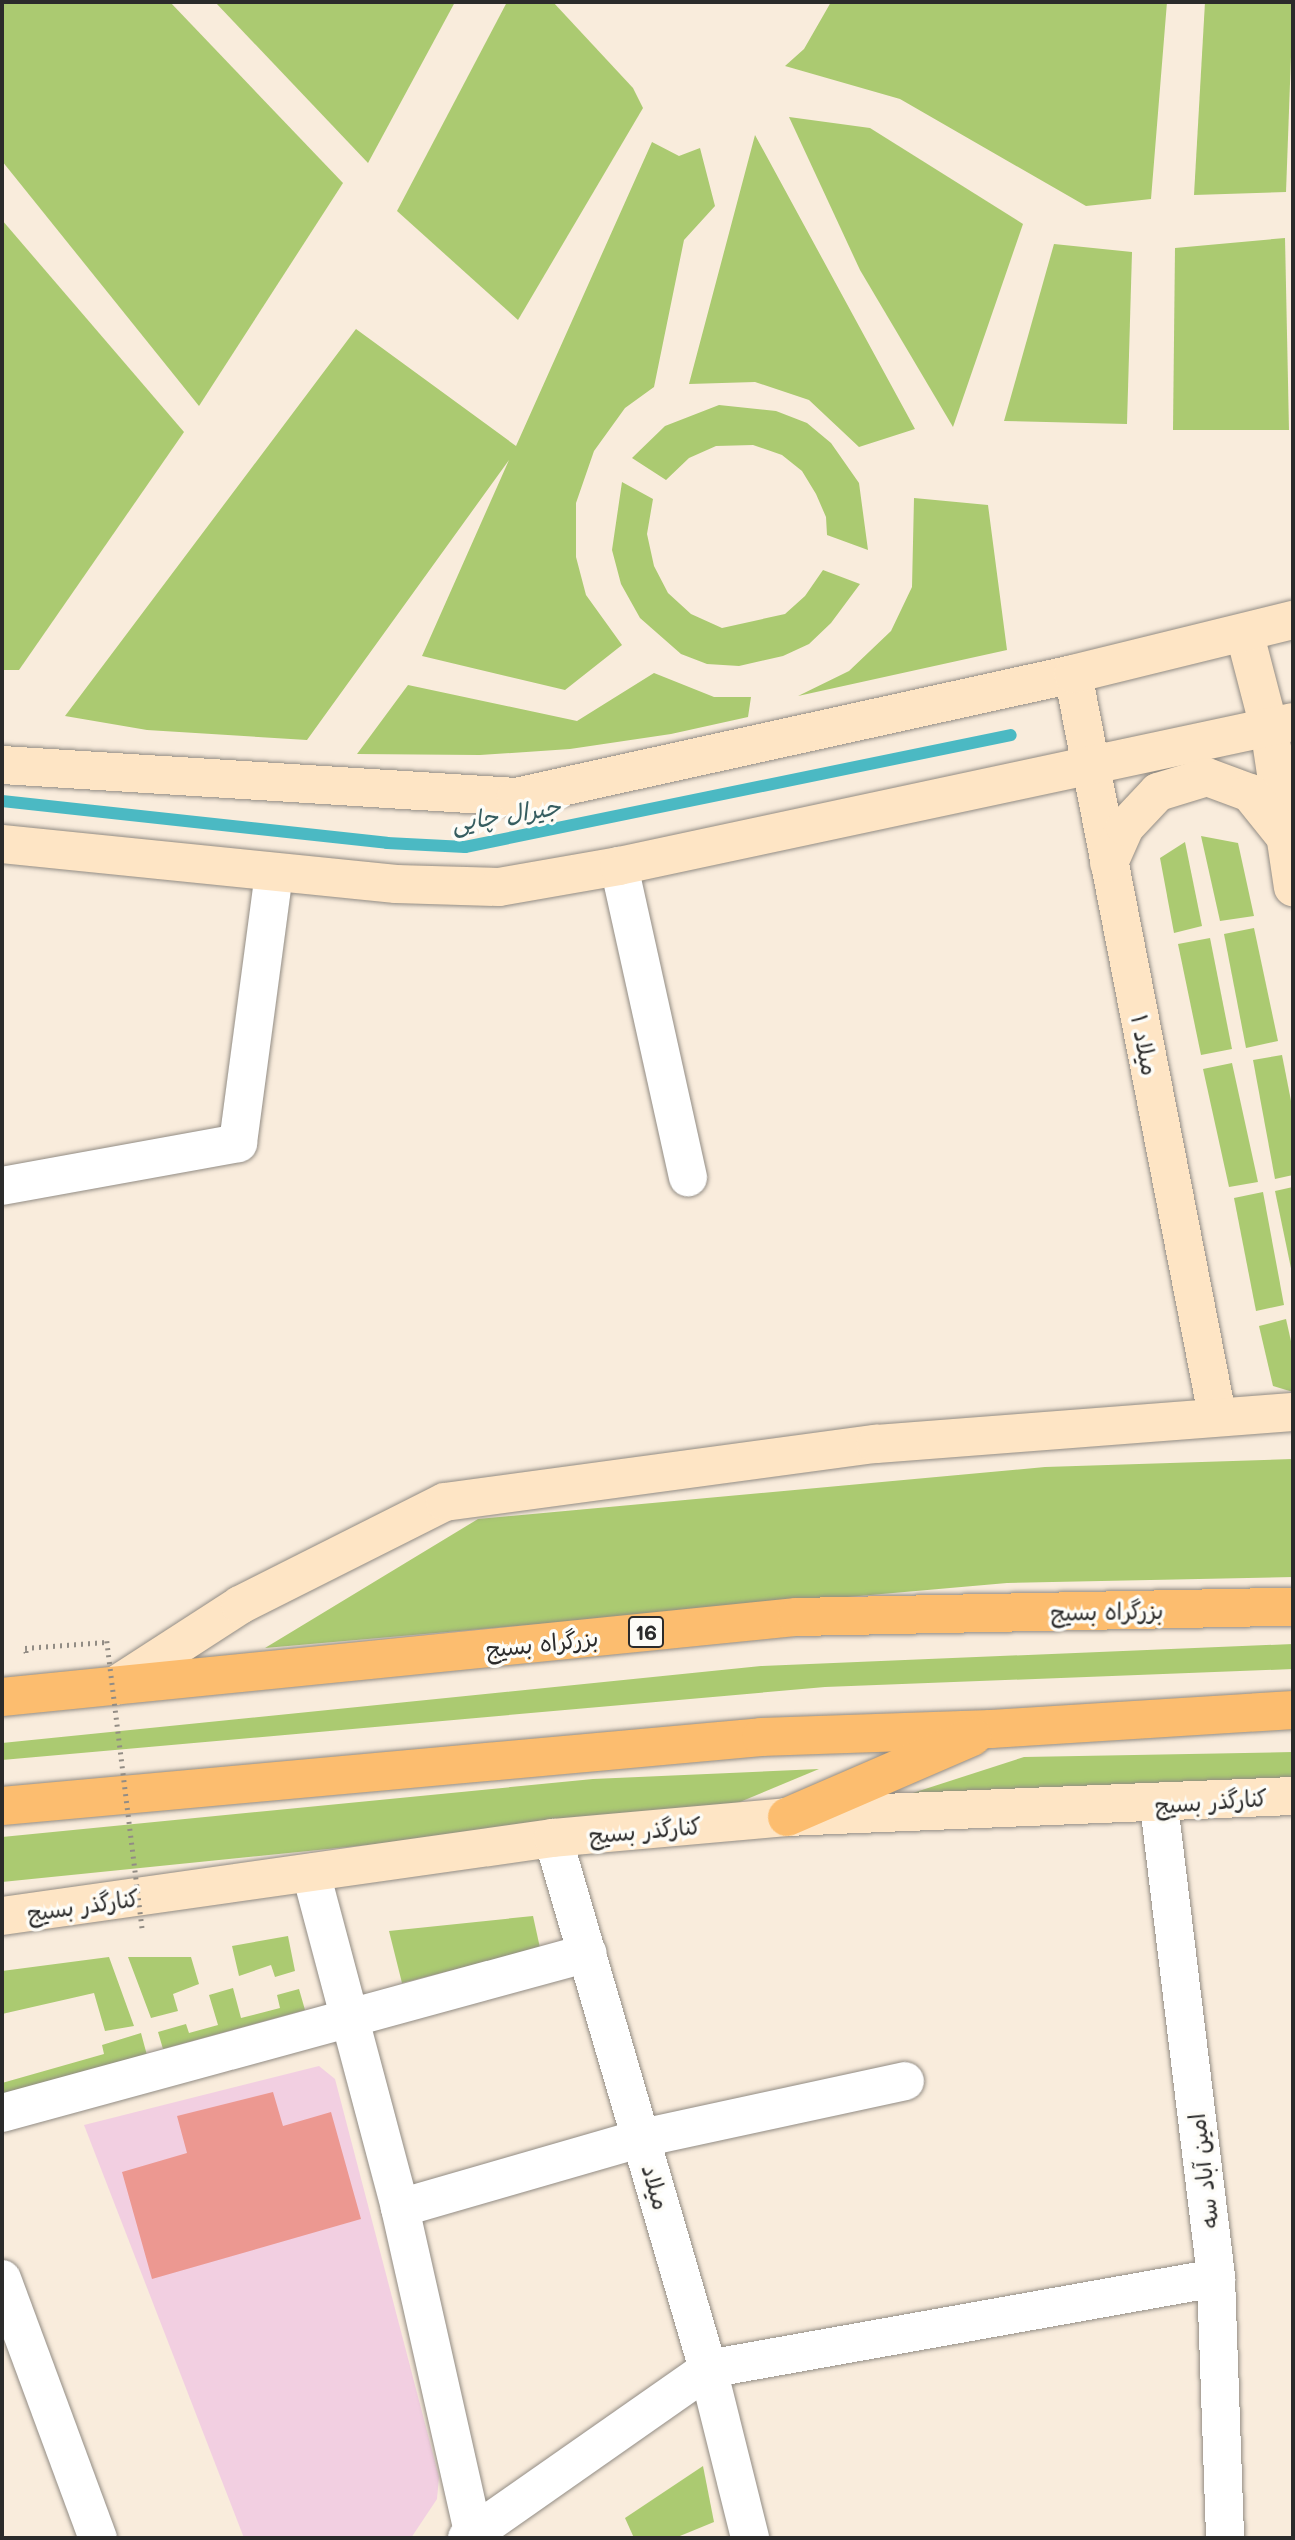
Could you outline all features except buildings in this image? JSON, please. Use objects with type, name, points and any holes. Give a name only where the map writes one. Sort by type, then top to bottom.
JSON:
[{"type":"highway","name":"بزرگراه بسیج","points":[[2,1697],[797,1617],[1293,1607]]},
{"type":"highway","points":[[2,1806],[761,1737],[991,1729],[1293,1710]]},
{"type":"highway","points":[[788,1817],[991,1729]]},
{"type":"street","points":[[2,765],[516,797],[1245,635],[1293,620]]},
{"type":"street","points":[[1245,635],[1281,724],[1293,887]]},
{"type":"street","name":"میلاد ۱","points":[[1073,674],[1217,1415]]},
{"type":"street","points":[[2,844],[396,884],[499,887],[619,866],[1281,724]]},
{"type":"street","points":[[1110,863],[1125,827],[1158,792],[1207,777],[1250,793],[1288,835]]},
{"type":"street","points":[[619,866],[688,1177]]},
{"type":"street","points":[[2,1186],[238,1143],[274,872]]},
{"type":"street","points":[[115,1686],[240,1605],[445,1502],[876,1444],[1217,1415],[1293,1412]]},
{"type":"street","name":"کنارگذر بسیج","points":[[2,1916],[553,1838],[788,1817],[1159,1805],[1293,1796]]},
{"type":"street","name":"امین آباد سه","points":[[1159,1805],[1216,2278],[1225,2538]]},
{"type":"street","name":"میلاد","points":[[553,1838],[708,2369],[750,2538]]},
{"type":"street","points":[[312,1873],[400,2208],[470,2535],[708,2369],[1216,2278]]},
{"type":"street","points":[[2,2113],[588,1954]]},
{"type":"street","points":[[400,2208],[642,2138],[905,2081]]},
{"type":"street","points":[[2,2279],[98,2538]]},
{"type":"path","points":[[25,1648],[107,1642],[142,1928]]},
{"type":"shaded area","points":[[319,2066],[335,2079],[439,2477],[437,2499],[411,2538],[244,2538],[84,2125]]},
{"type":"green space","points":[[2,2],[170,2],[343,183],[199,406],[2,161]]},
{"type":"green space","points":[[215,2],[455,2],[368,163]]},
{"type":"green space","points":[[507,2],[553,2],[633,88],[643,108],[518,320],[397,211]]},
{"type":"green space","points":[[831,2],[1167,2],[1151,199],[1086,206],[900,99],[785,66],[804,49]]},
{"type":"green space","points":[[1205,2],[1293,2],[1286,192],[1194,195]]},
{"type":"green space","points":[[789,117],[870,128],[1023,224],[953,427],[860,270]]},
{"type":"green space","points":[[755,135],[915,429],[859,447],[809,400],[755,382],[689,384]]},
{"type":"green space","points":[[652,142],[679,156],[700,148],[715,206],[684,240],[654,387],[625,408],[594,451],[576,503],[576,557],[586,595],[622,645],[565,690],[422,656],[509,460],[307,740],[147,730],[65,716],[356,329],[516,446]]},
{"type":"green space","points":[[2,220],[184,432],[19,670],[2,670]]},
{"type":"green space","points":[[1285,238],[1289,430],[1173,430],[1175,248]]},
{"type":"green space","points":[[1054,244],[1132,252],[1127,424],[1004,421]]},
{"type":"green space","points":[[719,405],[776,411],[807,423],[831,443],[859,483],[868,550],[827,535],[826,517],[816,494],[802,471],[782,455],[753,445],[716,446],[689,458],[666,480],[632,458],[665,426]]},
{"type":"green space","points":[[622,482],[653,499],[647,534],[654,566],[668,593],[691,614],[722,628],[785,614],[805,596],[823,570],[860,584],[831,623],[809,644],[783,656],[739,666],[707,664],[681,654],[640,618],[621,584],[612,550]]},
{"type":"green space","points":[[914,498],[988,505],[1007,650],[798,696],[849,671],[891,631],[912,587]]},
{"type":"green space","points":[[654,673],[714,697],[751,697],[748,717],[671,734],[570,749],[480,755],[357,754],[408,685],[577,721]]},
{"type":"green space","points":[[1201,836],[1238,843],[1254,916],[1220,921]]},
{"type":"green space","points":[[1185,842],[1202,926],[1174,933],[1160,858]]},
{"type":"green space","points":[[1254,928],[1278,1041],[1246,1048],[1224,934]]},
{"type":"green space","points":[[1210,938],[1232,1049],[1201,1055],[1178,944]]},
{"type":"green space","points":[[1282,1055],[1293,1111],[1293,1175],[1275,1179],[1253,1060]]},
{"type":"green space","points":[[1232,1063],[1258,1182],[1229,1187],[1203,1069]]},
{"type":"green space","points":[[1293,1187],[1293,1278],[1275,1191]]},
{"type":"green space","points":[[1263,1192],[1284,1305],[1256,1311],[1234,1198]]},
{"type":"green space","points":[[1286,1319],[1293,1350],[1293,1392],[1273,1386],[1259,1326]]},
{"type":"green space","points":[[1293,1459],[1293,1577],[1007,1583],[265,1648],[478,1519],[1045,1467]]},
{"type":"green space","points":[[1293,1644],[1293,1669],[825,1687],[2,1760],[2,1743],[761,1666]]},
{"type":"green space","points":[[1293,1752],[1293,1785],[888,1801],[1024,1757]]},
{"type":"green space","points":[[819,1769],[723,1809],[2,1882],[2,1837],[593,1779]]},
{"type":"green space","points":[[533,1916],[540,1948],[402,1983],[389,1931]]},
{"type":"green space","points":[[288,1936],[295,1971],[275,1977],[271,1965],[239,1976],[232,1946]]},
{"type":"green space","points":[[109,1957],[134,2026],[105,2031],[94,1993],[2,2014],[2,1971]]},
{"type":"green space","points":[[128,1957],[191,1957],[199,1984],[173,1994],[178,2011],[151,2018]]},
{"type":"green space","points":[[233,1988],[241,2018],[280,2008],[277,1995],[299,1989],[305,2010],[163,2049],[158,2032],[186,2024],[189,2033],[218,2025],[209,1995]]},
{"type":"green space","points":[[141,2033],[148,2059],[2,2100],[2,2083],[104,2054],[102,2045]]},
{"type":"green space","points":[[703,2466],[714,2522],[675,2538],[634,2538],[625,2518]]},
{"type":"waterway","name":"جیرال چایی","points":[[2,801],[387,843],[465,847],[1011,735]]}]
